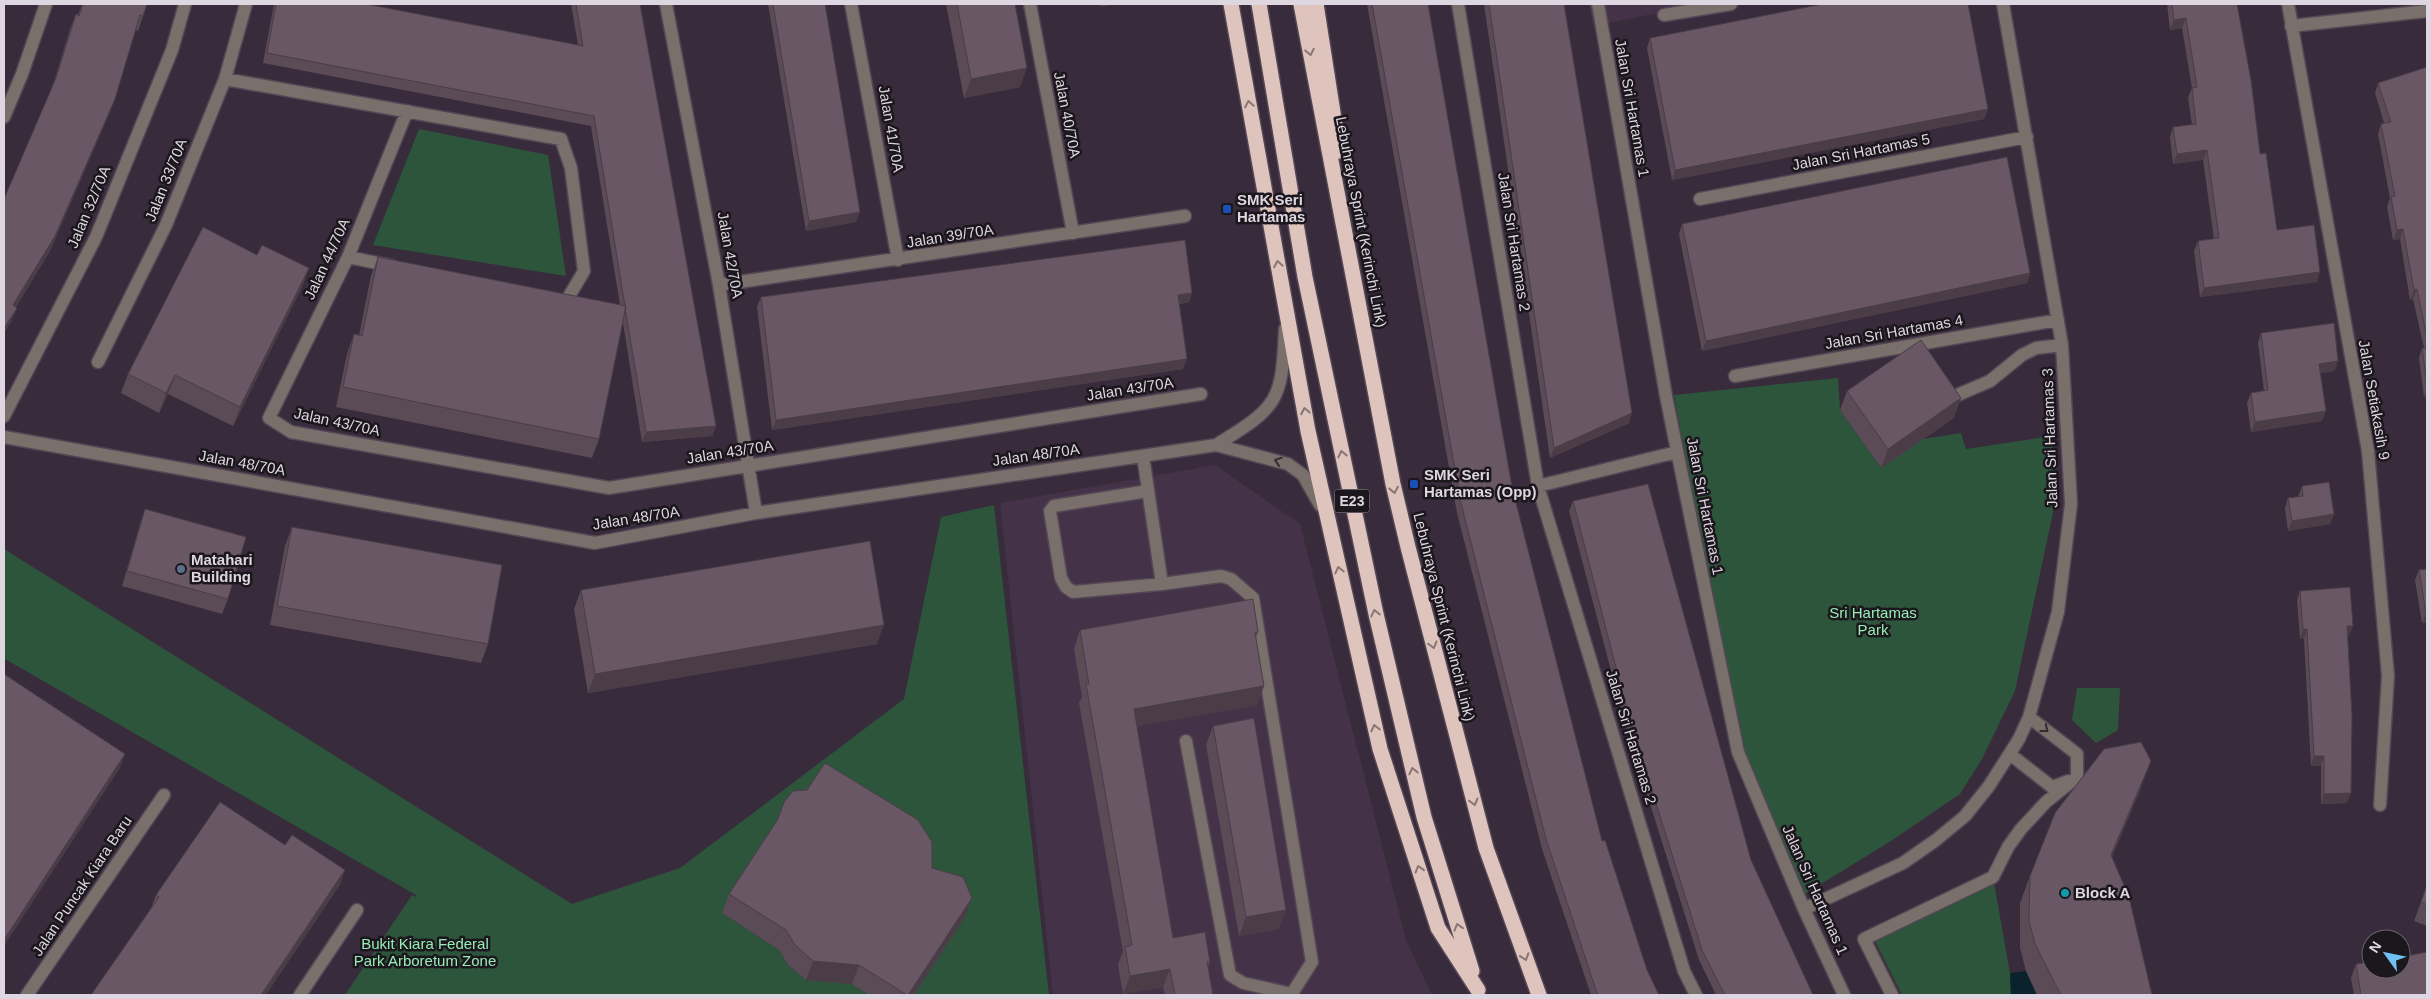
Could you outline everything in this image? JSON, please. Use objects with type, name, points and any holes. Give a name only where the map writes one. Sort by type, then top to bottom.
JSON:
[{"type":"highway","points":[[1231,4],[1308,431],[1380,748],[1438,928],[1479,993]]},
{"type":"highway","name":"E23","points":[[1259,4],[1305,277],[1376,614],[1424,818],[1479,993]]},
{"type":"highway","name":"Lebuhraya Sprint (Kerinchi Link)","points":[[1301,4],[1372,373],[1408,547],[1486,848],[1539,995]]},
{"type":"highway","points":[[1316,4],[1372,373]]},
{"type":"street","points":[[4,117],[22,74],[46,4]]},
{"type":"street","name":"Jalan 32/70A","points":[[4,416],[96,237],[172,50],[185,4]]},
{"type":"street","name":"Jalan 33/70A","points":[[98,362],[166,225],[225,78],[246,4]]},
{"type":"street","name":"Jalan 42/70A","points":[[666,4],[719,285],[756,513]]},
{"type":"street","name":"Jalan 41/70A","points":[[851,4],[898,260]]},
{"type":"street","name":"Jalan 40/70A","points":[[1030,4],[1073,233]]},
{"type":"street","name":"Jalan Sri Hartamas 2","points":[[1458,4],[1538,486],[1684,971],[1696,995]]},
{"type":"street","name":"Jalan Sri Hartamas 1","points":[[1598,4],[1677,452],[1738,752],[1804,909],[1844,995]]},
{"type":"street","points":[[1664,15],[1731,4]]},
{"type":"street","name":"Jalan Sri Hartamas 3","points":[[1804,909],[1903,863],[1936,840],[1965,816],[2011,755],[2029,717],[2058,612],[2071,504],[2062,345],[2004,4]]},
{"type":"street","name":"Jalan Setiakasih 9","points":[[2288,4],[2368,451],[2388,676],[2380,805]]},
{"type":"street","points":[[2291,26],[2427,11]]},
{"type":"street","points":[[225,78],[561,139],[571,168],[584,271],[565,303],[546,299]]},
{"type":"street","name":"Jalan 44/70A","points":[[269,418],[348,257],[407,111]]},
{"type":"street","name":"Jalan Sri Hartamas 5","points":[[1700,199],[2027,137]]},
{"type":"street","name":"Jalan 39/70A","points":[[719,285],[1185,216]]},
{"type":"street","points":[[348,257],[405,269]]},
{"type":"street","name":"Jalan 48/70A","points":[[1216,445],[1263,414],[1275,400],[1280,384],[1284,355],[1286,312]]},
{"type":"street","name":"Jalan Sri Hartamas 4","points":[[1734,376],[2058,320]]},
{"type":"street","points":[[1955,396],[1990,381],[2022,355],[2036,348],[2062,345]]},
{"type":"street","name":"Jalan 43/70A","points":[[269,418],[291,432],[609,488],[1201,394]]},
{"type":"street","name":"Jalan 48/70A","points":[[4,436],[595,543],[756,513],[1216,445],[1288,464],[1303,475],[1314,491],[1329,524]]},
{"type":"street","points":[[1538,486],[1677,452]]},
{"type":"street","points":[[1143,456],[1162,584]]},
{"type":"street","points":[[1148,491],[1054,506],[1050,511],[1061,578],[1066,587],[1073,592],[1162,584],[1221,576],[1231,579],[1253,598],[1312,962],[1291,995],[1243,983],[1230,975],[1186,741]]},
{"type":"street","points":[[2029,717],[2077,754],[2077,777]]},
{"type":"street","points":[[2011,755],[2052,787],[2077,777]]},
{"type":"street","points":[[1892,995],[1864,939],[1993,877],[2008,846],[2021,829],[2046,802],[2077,777]]},
{"type":"street","name":"Jalan Puncak Kiara Baru","points":[[27,995],[164,795]]},
{"type":"street","points":[[300,995],[357,910]]},
{"type":"shaded area","points":[[1589,4],[1703,4],[1593,26]]},
{"type":"shaded area","points":[[1215,465],[1300,524],[1406,940],[1432,995],[1053,995],[1000,503]]},
{"type":"green space","points":[[419,129],[548,155],[566,276],[373,245]]},
{"type":"green space","name":"Sri Hartamas Park","points":[[1838,378],[1840,410],[1881,468],[1923,439],[1961,433],[1966,449],[2052,436],[2055,503],[2015,691],[1982,759],[1960,794],[1891,841],[1803,895],[1741,750],[1674,395]]},
{"type":"green space","name":"Bukit Kiara Federal Park Arboretum Zone","points":[[994,505],[1049,995],[914,995],[722,913],[779,950],[788,965],[806,980],[852,984],[869,995],[345,995],[412,895],[415,897],[416,895],[5,659],[4,549],[572,904],[680,868],[904,699],[941,517]]},
{"type":"green space","points":[[2077,688],[2120,688],[2118,730],[2096,743],[2072,720]]},
{"type":"green space","points":[[1993,877],[2010,973],[2011,995],[1902,995],[1874,939]]},
{"type":"water","points":[[2026,971],[2037,995],[2011,995],[2010,973]]},
{"type":"building","points":[[83,4],[147,4],[143,16],[140,15],[115,99],[55,236],[13,305],[17,308],[4,328],[4,199],[56,78],[76,14],[79,16]]},
{"type":"building","points":[[276,4],[366,4],[583,46],[576,4],[640,4],[716,426],[646,432],[594,116],[267,53]]},
{"type":"building","points":[[773,4],[825,4],[860,212],[809,221]]},
{"type":"building","points":[[957,4],[1015,4],[1027,68],[971,79]]},
{"type":"building","points":[[1372,4],[1428,4],[1512,487],[1602,841],[1605,840],[1647,970],[1659,995],[1598,995],[1546,839],[1461,503]]},
{"type":"building","points":[[1489,4],[1564,4],[1632,413],[1554,448]]},
{"type":"building","points":[[1823,4],[1968,4],[1988,109],[1675,170],[1650,38]]},
{"type":"building","points":[[2172,4],[2237,4],[2251,80],[2260,154],[2266,153],[2277,230],[2314,225],[2320,272],[2204,288],[2198,241],[2219,238],[2207,150],[2177,154],[2173,127],[2196,124],[2192,88],[2197,87],[2186,18],[2174,20]]},
{"type":"building","points":[[2427,67],[2427,338],[2417,289],[2414,290],[2403,229],[2397,230],[2391,197],[2395,196],[2381,124],[2391,122],[2378,83]]},
{"type":"building","points":[[2007,157],[2030,273],[1706,341],[1682,224]]},
{"type":"building","points":[[203,227],[257,255],[262,245],[309,268],[240,407],[175,375],[166,393],[128,374]]},
{"type":"building","points":[[1185,240],[1192,293],[1178,295],[1187,359],[776,420],[761,297]]},
{"type":"building","points":[[378,257],[626,306],[599,439],[343,387],[354,334],[362,336]]},
{"type":"building","points":[[2334,323],[2338,361],[2319,364],[2326,411],[2255,422],[2251,393],[2268,390],[2261,333]]},
{"type":"building","points":[[1921,340],[1961,398],[1888,449],[1847,391]]},
{"type":"building","points":[[2422,348],[2427,348],[2427,384]]},
{"type":"building","points":[[2329,482],[2334,514],[2292,521],[2288,498],[2303,496],[2302,486]]},
{"type":"building","points":[[1648,484],[1751,860],[1813,995],[1725,995],[1702,950],[1628,714],[1573,501]]},
{"type":"building","name":"Matahari Building","points":[[145,509],[246,537],[228,599],[127,571]]},
{"type":"building","points":[[292,527],[502,565],[488,644],[277,606]]},
{"type":"building","points":[[870,541],[884,625],[595,674],[581,590]]},
{"type":"building","points":[[2427,569],[2427,613],[2426,613],[2419,570]]},
{"type":"building","points":[[2350,587],[2353,626],[2347,626],[2352,716],[2351,793],[2324,794],[2324,756],[2314,756],[2307,629],[2303,630],[2300,591]]},
{"type":"building","points":[[1253,599],[1258,632],[1255,633],[1264,686],[1134,709],[1173,938],[1205,932],[1210,962],[1207,962],[1213,995],[1175,995],[1170,969],[1130,976],[1125,947],[1132,945],[1086,684],[1089,684],[1080,630]]},
{"type":"building","points":[[4,674],[125,754],[4,940]]},
{"type":"building","points":[[1254,718],[1286,910],[1246,917],[1213,726]]},
{"type":"building","name":"Block A","points":[[2141,742],[2151,761],[2111,855],[2129,897],[2152,995],[2061,995],[2035,944],[2029,921],[2030,876],[2055,813],[2104,749]]},
{"type":"building","points":[[825,763],[918,820],[932,842],[932,868],[963,877],[972,898],[908,995],[859,965],[813,961],[795,945],[786,930],[729,894],[778,819],[784,802],[793,791],[807,790]]},
{"type":"building","points":[[220,802],[285,845],[292,835],[345,870],[261,995],[91,995],[159,897],[156,895]]},
{"type":"building","points":[[2427,885],[2427,905],[2421,902]]},
{"type":"building","points":[[2427,952],[2427,995],[2361,995],[2356,964],[2361,963],[2361,979],[2411,979],[2411,955]]},
{"type":"place","name":"SMK Seri Hartamas","points":[[1227,209]]},
{"type":"place","name":"SMK Seri Hartamas (Opp)","points":[[1414,484]]},
{"type":"place","name":"Matahari Building","points":[[181,569]]},
{"type":"place","name":"Block A","points":[[2065,893]]}]
